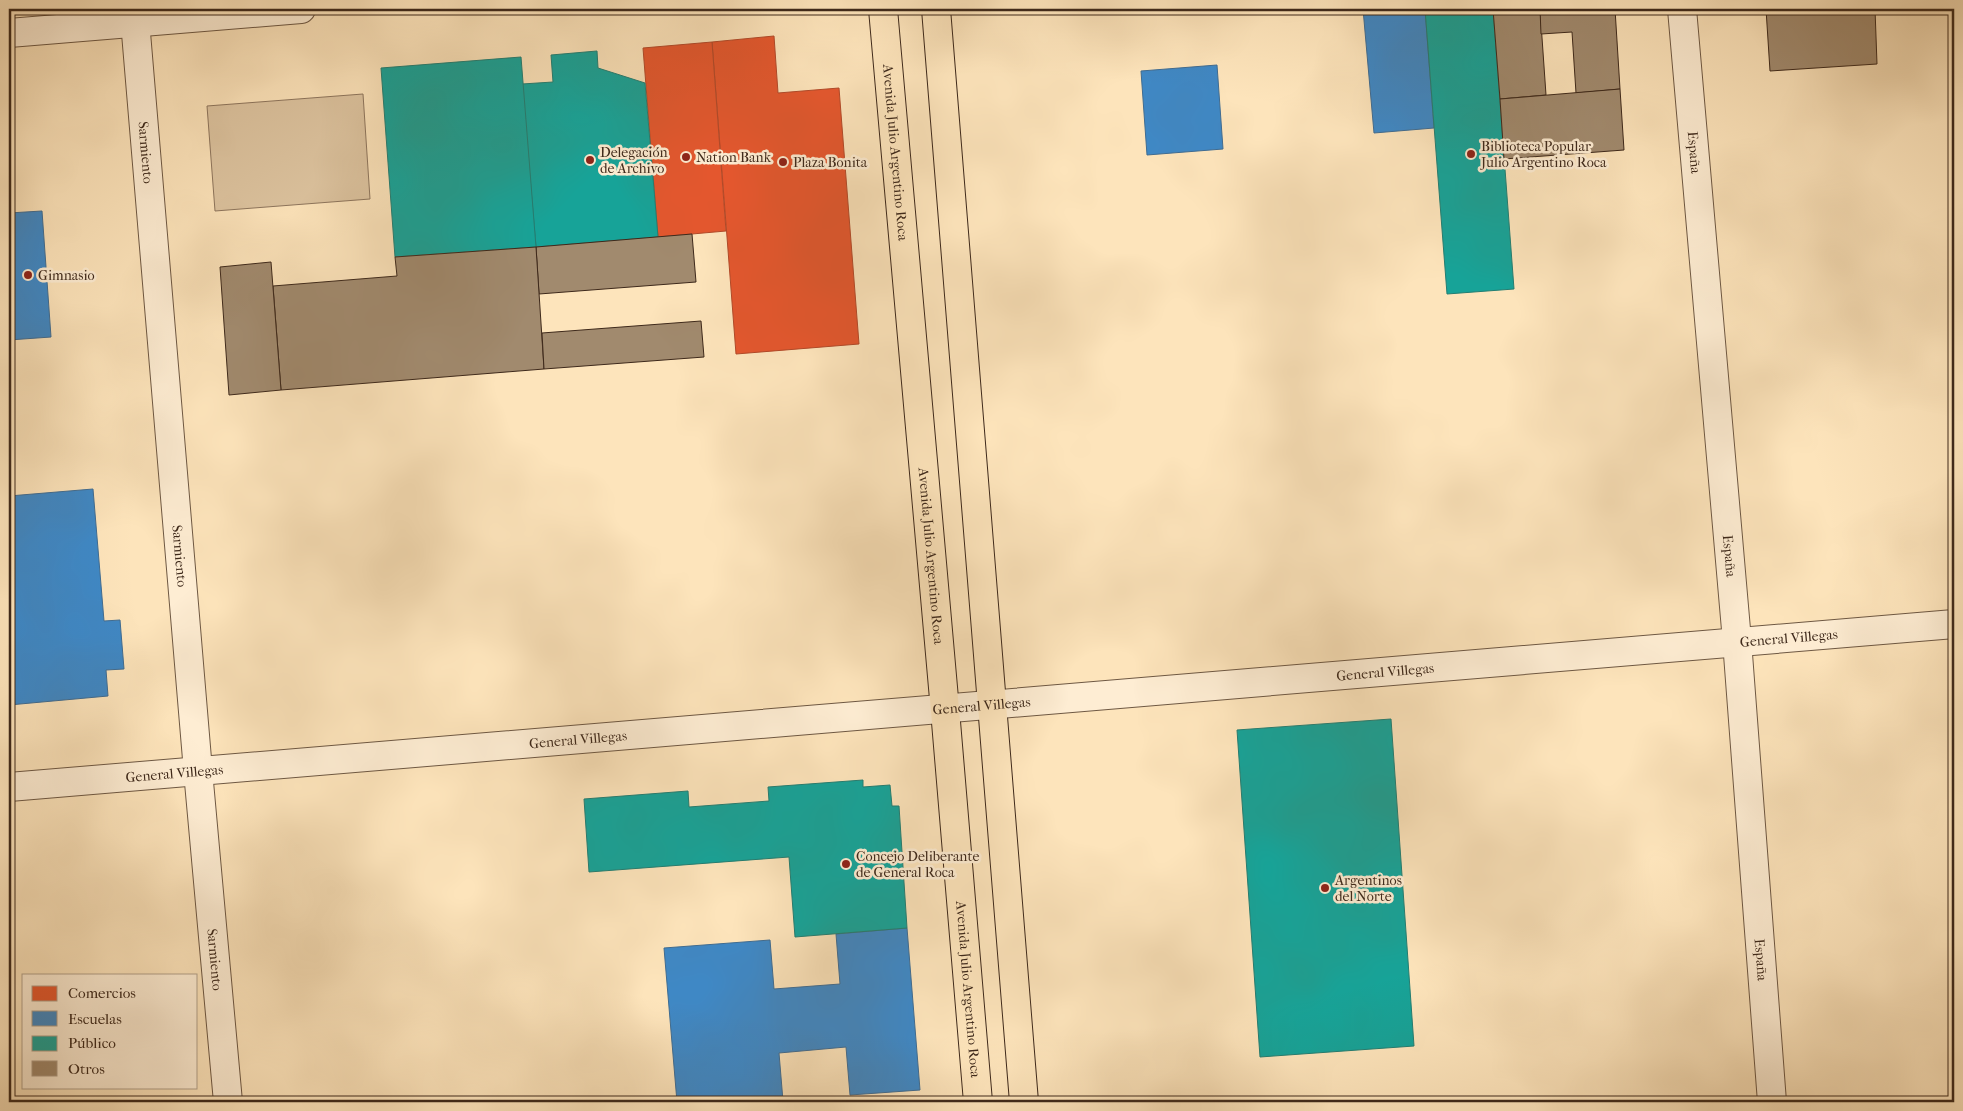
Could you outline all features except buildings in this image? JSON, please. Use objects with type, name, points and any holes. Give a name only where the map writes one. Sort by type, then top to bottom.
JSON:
[{"type":"main road","name":"Avenida Julio Argentino Roca","points":[[883,9],[978,1102]]},
{"type":"main road","points":[[936,9],[1024,1102]]},
{"type":"street","points":[[9,33],[134,16],[300,9]]},
{"type":"street","name":"España","points":[[1682,9],[1737,641],[1772,1102]]},
{"type":"street","name":"Sarmiento","points":[[134,16],[228,1102]]},
{"type":"street","name":"General Villegas","points":[[9,787],[1954,624]]},
{"type":"shaded area","points":[[363,94],[370,199],[215,211],[207,106]]},
{"type":"place","name":"Biblioteca Popular Julio Argentino Roca","points":[[1471,154]]},
{"type":"place","name":"Nation Bank","points":[[686,157]]},
{"type":"place","name":"Delegación de Archivo","points":[[590,160]]},
{"type":"place","name":"Plaza Bonita","points":[[783,162]]},
{"type":"place","name":"Gimnasio","points":[[28,275]]},
{"type":"place","name":"Concejo Deliberante de General Roca","points":[[846,864]]},
{"type":"place","name":"Argentinos del Norte","points":[[1325,888]]}]
